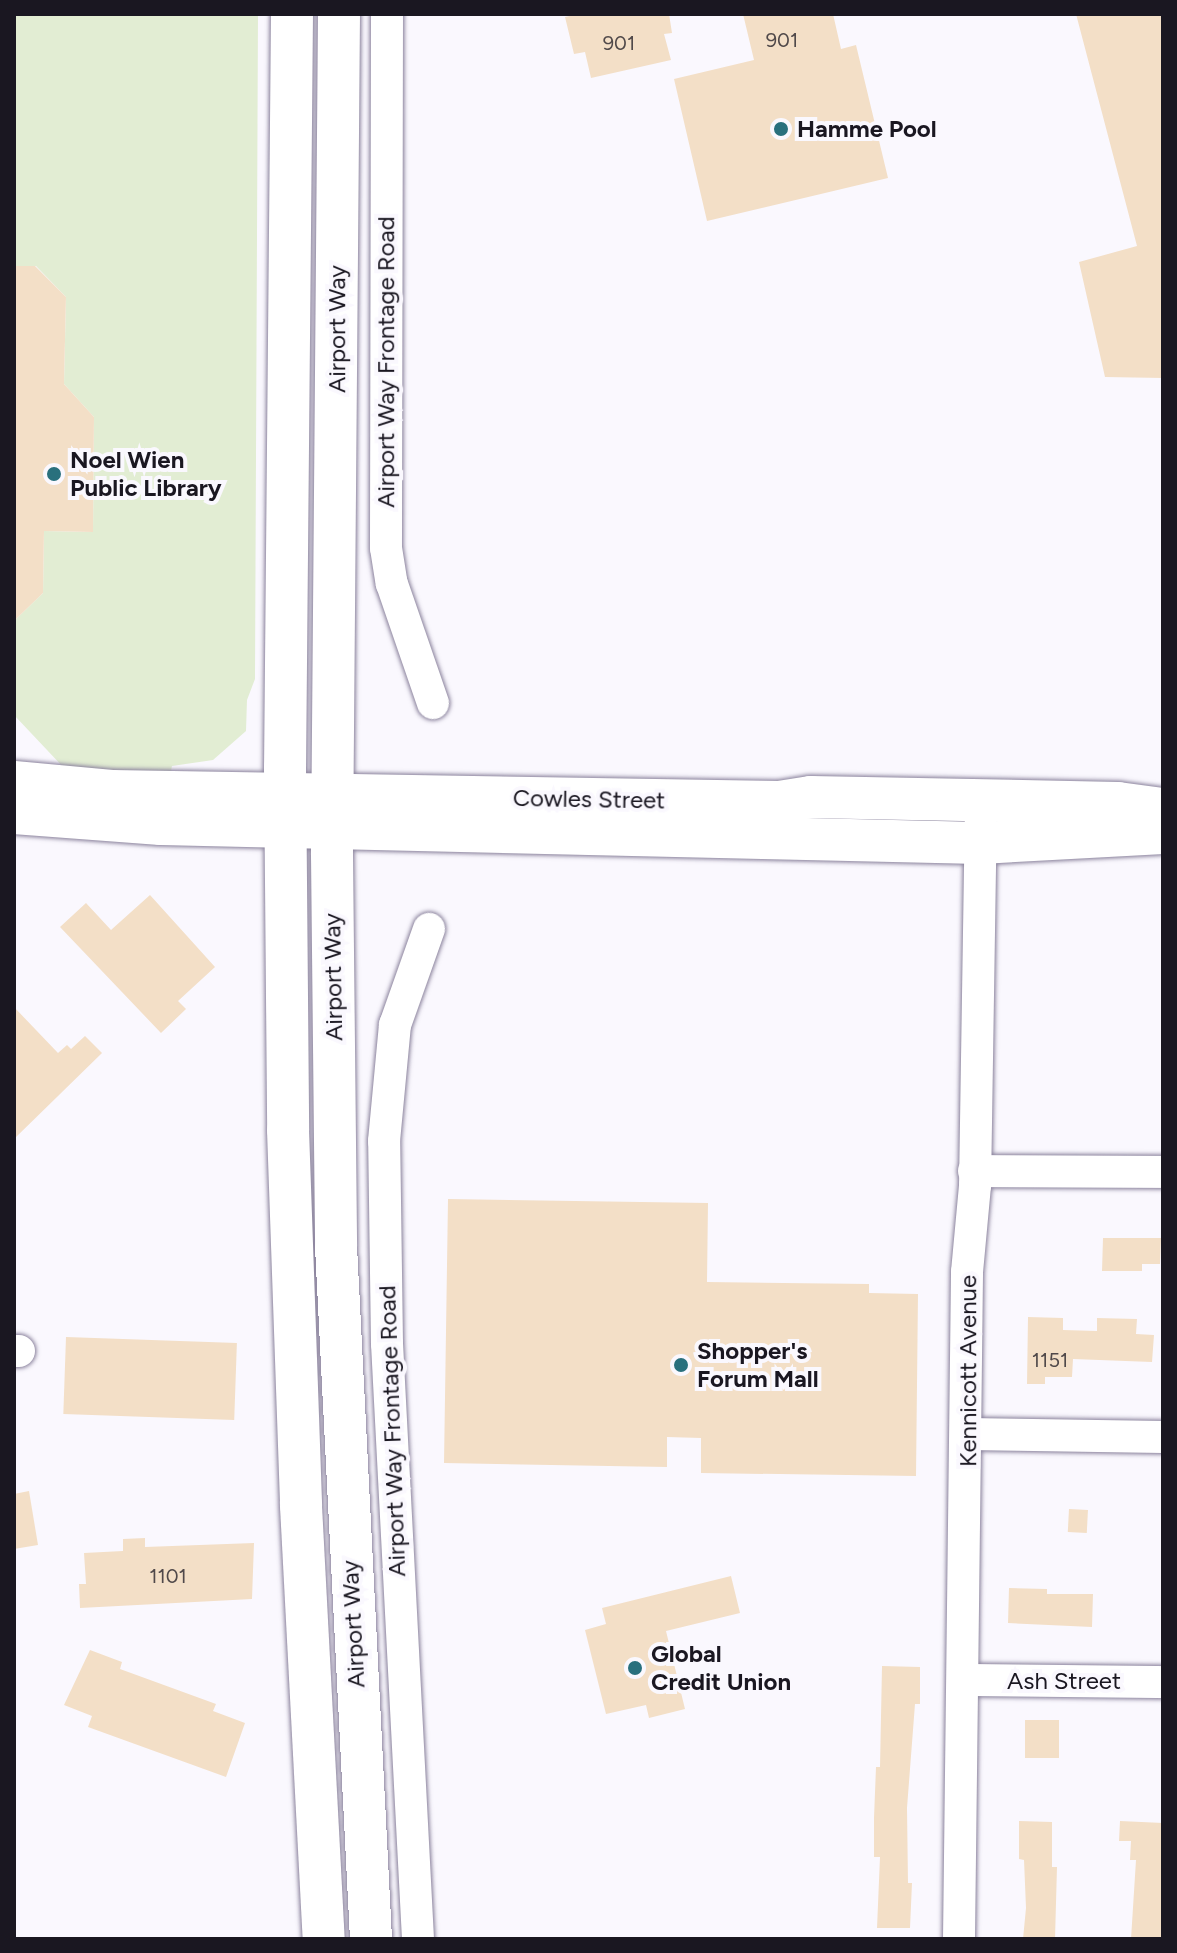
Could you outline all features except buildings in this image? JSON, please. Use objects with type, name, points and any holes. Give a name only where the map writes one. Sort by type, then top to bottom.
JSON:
[{"type":"main road","name":"Airport Way","points":[[292,14],[285,810],[288,1130],[301,1506],[324,1939]]},
{"type":"main road","name":"Airport Way","points":[[339,14],[333,811],[336,1246],[371,1939]]},
{"type":"main road","name":"Cowles Street","points":[[14,782],[285,810]]},
{"type":"main road","name":"Cowles Street","points":[[981,823],[1118,803],[1163,809]]},
{"type":"main road","name":"Cowles Street","points":[[14,813],[92,822],[285,810],[981,823],[1163,833]]},
{"type":"street","name":"Airport Way Frontage Road","points":[[387,14],[386,548],[392,584],[433,703]]},
{"type":"street","name":"Kennicott Avenue","points":[[959,1939],[968,1434],[967,1272],[974,1171],[981,823]]},
{"type":"street","name":"Airport Way Frontage Road","points":[[418,1939],[387,1344],[384,1141],[395,1025],[429,929]]},
{"type":"street","points":[[974,1171],[1163,1172]]},
{"type":"street","points":[[968,1434],[1163,1437]]},
{"type":"street","name":"Ash Street","points":[[964,1680],[1163,1682]]},
{"type":"green space","points":[[14,14],[258,14],[255,679],[247,700],[246,731],[213,760],[172,766],[170,776],[64,768],[14,715],[14,621],[43,593],[44,531],[93,532],[94,417],[64,384],[66,297],[36,266],[14,266]]},
{"type":"place","name":"Hamme Pool","points":[[781,129]]},
{"type":"place","name":"Noel Wien Public Library","points":[[54,474]]},
{"type":"place","name":"Shopper's Forum Mall","points":[[681,1365]]},
{"type":"place","name":"Global Credit Union","points":[[635,1668]]}]
